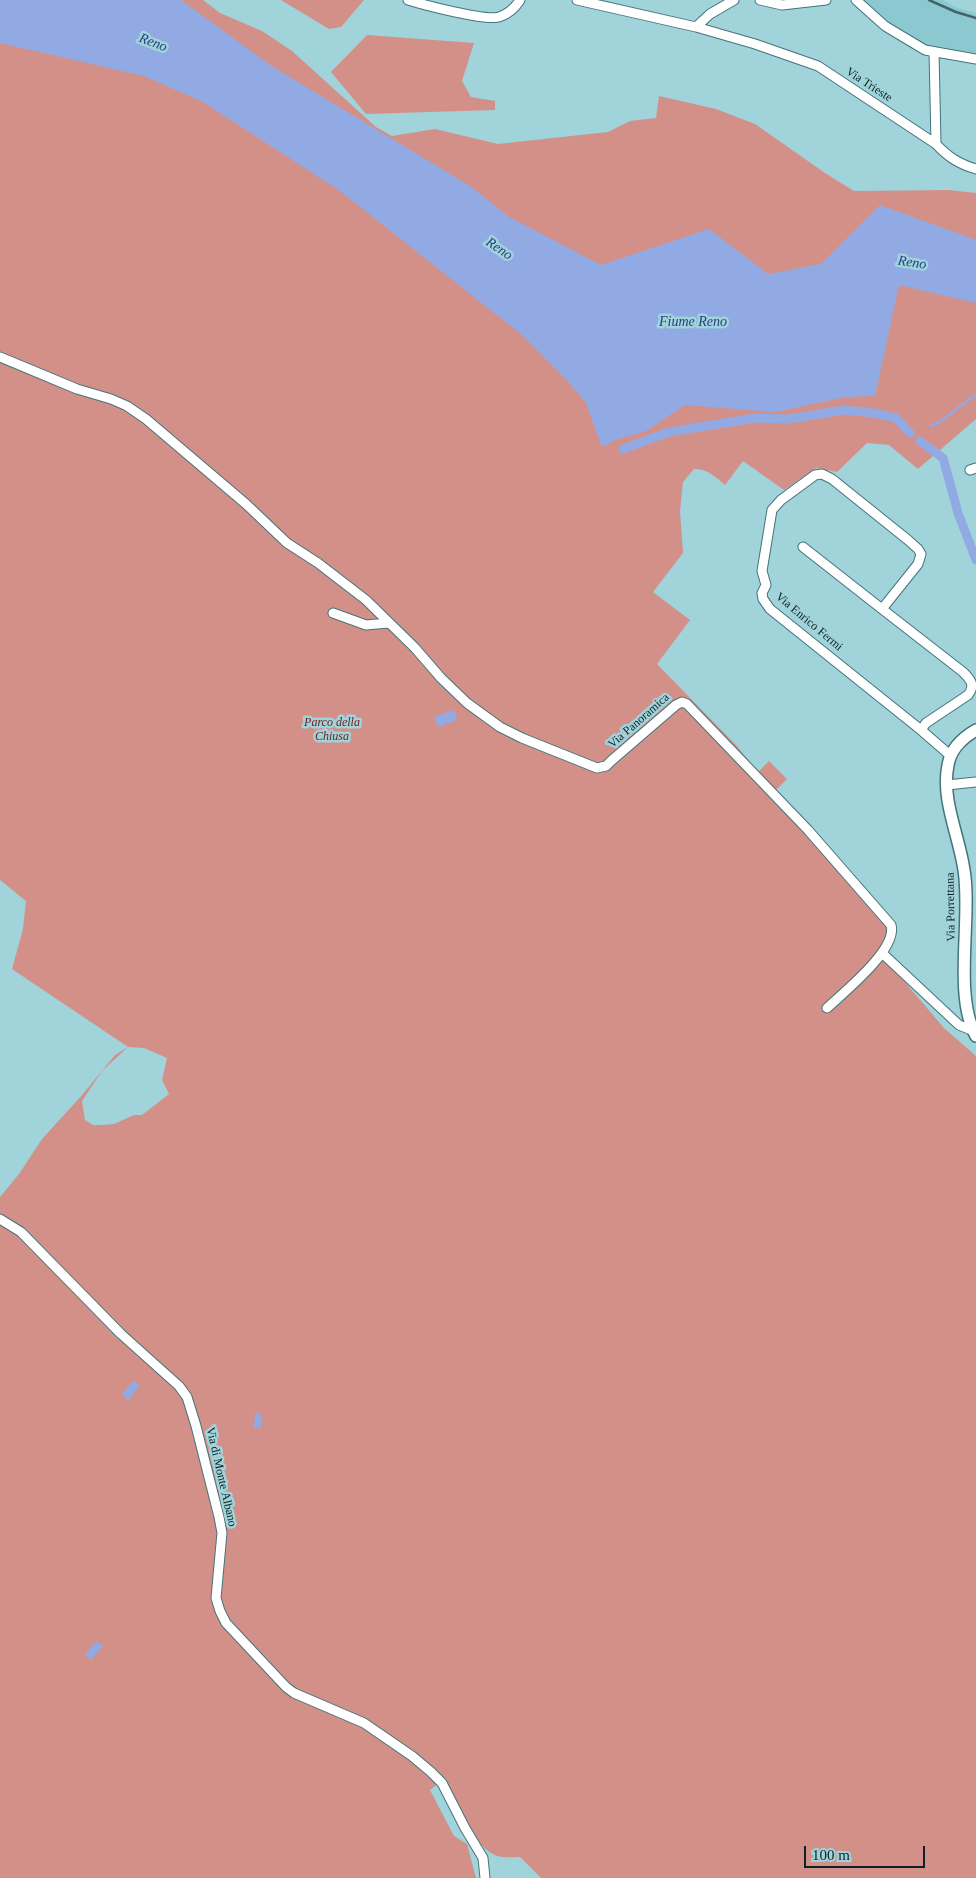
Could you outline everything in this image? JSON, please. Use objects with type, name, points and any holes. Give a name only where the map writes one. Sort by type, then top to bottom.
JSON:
[{"type":"main road","points":[[951,756],[960,742],[976,730]]},
{"type":"main road","name":"Via Porrettana","points":[[951,756],[947,770],[947,785],[966,883],[965,991],[967,1008],[975,1033]]},
{"type":"street","points":[[408,0],[477,16],[498,17],[511,11],[520,0]]},
{"type":"street","name":"Via Trieste","points":[[577,0],[696,27],[755,44],[818,66],[936,144],[946,156],[976,169]]},
{"type":"street","points":[[696,27],[710,14],[734,0]]},
{"type":"street","points":[[760,0],[782,5],[826,0]]},
{"type":"street","points":[[856,0],[886,26],[918,46],[934,52],[976,59]]},
{"type":"street","points":[[934,52],[936,144]]},
{"type":"street","name":"Via Panoramica","points":[[0,356],[77,389],[112,399],[127,406],[146,419],[287,543],[318,563],[366,600],[467,703],[500,727],[522,738],[597,768],[606,766],[676,705],[682,702],[687,704],[808,830],[889,922],[893,931],[892,937],[882,953]]},
{"type":"street","name":"Via Enrico Fermi","points":[[882,609],[918,564],[921,554],[918,549],[827,476],[822,474],[815,475],[781,500],[772,510],[762,571],[766,585],[762,594],[763,599],[770,609],[921,730]]},
{"type":"street","points":[[803,547],[963,672],[972,682],[971,692],[926,722],[921,730],[951,756]]},
{"type":"street","points":[[333,612],[366,625],[388,623]]},
{"type":"street","points":[[947,785],[976,782]]},
{"type":"street","points":[[827,1008],[882,953],[952,1019],[975,1033]]},
{"type":"street","name":"Via di Monte Albano","points":[[0,1219],[21,1232],[121,1334],[179,1386],[187,1397],[222,1533],[216,1598],[226,1623],[286,1687],[294,1693],[364,1723],[432,1772],[442,1783],[483,1858],[485,1878]]},
{"type":"shaded area","points":[[862,0],[943,0],[957,8],[976,13],[976,56],[937,49],[903,35]]},
{"type":"green space","name":"Parco della Chiusa","points":[[0,0],[203,0],[220,13],[262,31],[292,51],[376,127],[392,136],[435,129],[498,144],[608,132],[630,121],[656,118],[659,96],[716,109],[755,124],[854,191],[949,190],[976,193],[976,419],[918,469],[889,445],[867,443],[837,472],[816,468],[784,490],[743,461],[725,485],[707,472],[694,469],[683,482],[680,511],[683,553],[653,592],[690,620],[657,664],[736,745],[758,772],[769,761],[787,779],[775,791],[890,927],[881,946],[880,953],[944,1028],[976,1056],[976,1878],[541,1878],[520,1857],[497,1856],[489,1852],[465,1823],[441,1781],[430,1790],[454,1836],[467,1844],[476,1878],[0,1878],[0,1197],[19,1174],[42,1139],[115,1055],[128,1047],[12,969],[23,929],[26,901],[0,880]],"holes":[[[128,1047],[144,1048],[167,1058],[162,1080],[169,1094],[142,1115],[134,1115],[114,1124],[93,1125],[85,1120],[82,1101],[102,1071]]]},
{"type":"green space","points":[[281,0],[364,0],[341,27],[329,29]]},
{"type":"green space","points":[[367,35],[474,43],[462,81],[471,97],[495,101],[495,110],[366,114],[331,72]]},
{"type":"water","name":"Fiume Reno","points":[[0,0],[181,0],[273,67],[470,186],[509,217],[601,265],[709,229],[768,274],[821,264],[880,205],[976,240],[976,303],[899,285],[875,396],[846,397],[775,412],[685,405],[646,431],[615,440],[607,445],[601,445],[586,403],[522,335],[340,191],[203,102],[144,76],[0,43]]},
{"type":"water","points":[[454,710],[457,720],[438,727],[434,717]]},
{"type":"water","points":[[133,1381],[140,1386],[128,1400],[122,1394]]},
{"type":"water","points":[[255,1413],[261,1413],[261,1428],[254,1427]]},
{"type":"water","points":[[96,1641],[103,1646],[91,1660],[85,1655]]},
{"type":"waterway","points":[[931,426],[940,422],[976,394]]},
{"type":"waterway","points":[[623,449],[669,432],[755,418],[788,419],[844,410],[874,413],[896,418],[910,433]]},
{"type":"waterway","points":[[920,441],[943,458],[958,513],[976,560]]},
{"type":"railway","points":[[929,0],[956,12],[976,18]]},
{"type":"water label","name":"Reno","points":[[153,43]]},
{"type":"water label","name":"Reno","points":[[499,249]]},
{"type":"water label","name":"Reno","points":[[912,263]]}]
